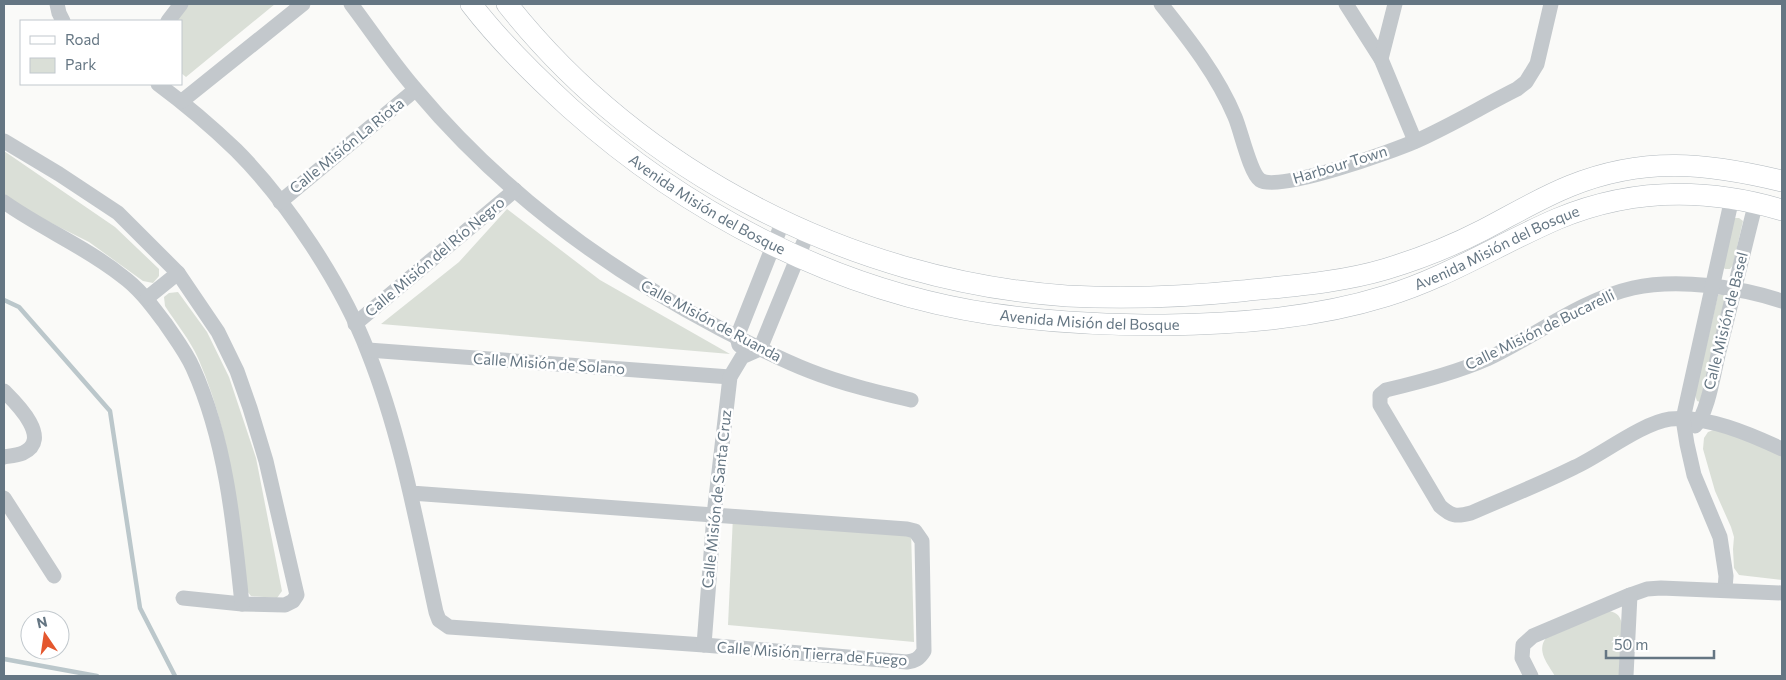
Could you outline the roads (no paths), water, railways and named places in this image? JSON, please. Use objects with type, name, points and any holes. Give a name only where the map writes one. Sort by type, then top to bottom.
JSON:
[{"type":"main road","name":"Avenida Misión del Bosque","points":[[471,4],[489,27],[544,84],[592,128],[630,158],[702,207],[798,256],[878,286],[948,305],[991,313],[1062,321],[1139,325],[1180,325],[1267,320],[1350,306],[1386,296],[1435,278],[1559,218],[1596,205],[1627,198],[1666,194],[1701,194],[1756,202],[1782,210]]},
{"type":"main road","name":"Avenida Misión del Bosque","points":[[507,4],[536,39],[564,68],[620,118],[679,162],[733,195],[808,232],[908,268],[980,284],[1065,296],[1190,296],[1313,283],[1384,270],[1441,250],[1569,186],[1622,170],[1651,166],[1698,165],[1782,181]]},
{"type":"main road","points":[[1139,325],[1190,296]]},
{"type":"street","points":[[57,4],[58,13],[62,20]]},
{"type":"street","points":[[169,20],[181,4]]},
{"type":"street","points":[[182,101],[303,4]]},
{"type":"street","name":"Calle Misión de Ruanda","points":[[351,4],[415,90],[440,117],[515,190],[599,257],[679,308],[760,349],[809,371],[859,388],[911,400]]},
{"type":"street","name":"Harbour Town","points":[[1161,4],[1184,32],[1218,82],[1237,122],[1253,170],[1261,181],[1270,184],[1314,175],[1356,163],[1415,141],[1517,89],[1526,82],[1537,64],[1551,4]]},
{"type":"street","points":[[1346,4],[1381,59],[1415,141]]},
{"type":"street","points":[[1381,59],[1395,4]]},
{"type":"street","name":"Calle Misión Tierra de Fuego","points":[[159,85],[182,101],[236,150],[292,217],[328,272],[343,299],[368,350],[388,407],[411,493],[436,612],[443,624],[449,627],[704,645],[906,662],[914,662],[920,658],[924,651],[922,541],[915,531],[411,493]]},
{"type":"street","name":"Calle Misión La Riota","points":[[280,202],[415,90]]},
{"type":"street","points":[[4,141],[118,213],[178,273],[218,332],[239,378],[266,461],[297,595],[285,605],[242,604],[183,598]]},
{"type":"street","name":"Calle Misión del Río Negro","points":[[355,324],[515,190]]},
{"type":"street","name":"Calle Misión de Basel","points":[[1725,589],[1726,576],[1720,537],[1694,475],[1685,427],[1712,286],[1732,198]]},
{"type":"street","points":[[4,202],[95,256],[124,276],[147,298],[180,345],[193,367],[206,399],[225,475],[236,542],[242,604]]},
{"type":"street","name":"Calle Misión de Basel","points":[[1701,421],[1736,288],[1756,202]]},
{"type":"street","points":[[783,221],[737,337],[742,357],[760,349],[808,232]]},
{"type":"street","points":[[147,298],[178,273]]},
{"type":"street","name":"Calle Misión de Bucarelli","points":[[1685,427],[1662,421],[1645,428],[1576,467],[1471,513],[1458,516],[1447,512],[1440,506],[1384,415],[1380,405],[1380,395],[1386,390],[1441,376],[1486,359],[1610,294],[1634,287],[1663,284],[1736,288],[1782,301]]},
{"type":"street","name":"Calle Misión de Solano","points":[[368,350],[730,378]]},
{"type":"street","name":"Calle Misión de Santa Cruz","points":[[704,645],[714,515],[730,378],[742,357]]},
{"type":"street","points":[[4,391],[22,410],[30,422],[34,437],[25,452],[4,457]]},
{"type":"street","points":[[1685,427],[1701,421],[1757,438],[1782,449]]},
{"type":"street","points":[[4,498],[54,576]]},
{"type":"street","points":[[1531,676],[1522,658],[1523,645],[1533,636],[1647,589],[1725,589],[1782,593]]},
{"type":"street","points":[[1626,676],[1630,595]]},
{"type":"waterway","points":[[4,300],[19,307],[110,411],[140,608],[175,676]]},
{"type":"waterway","points":[[4,659],[97,676]]}]
